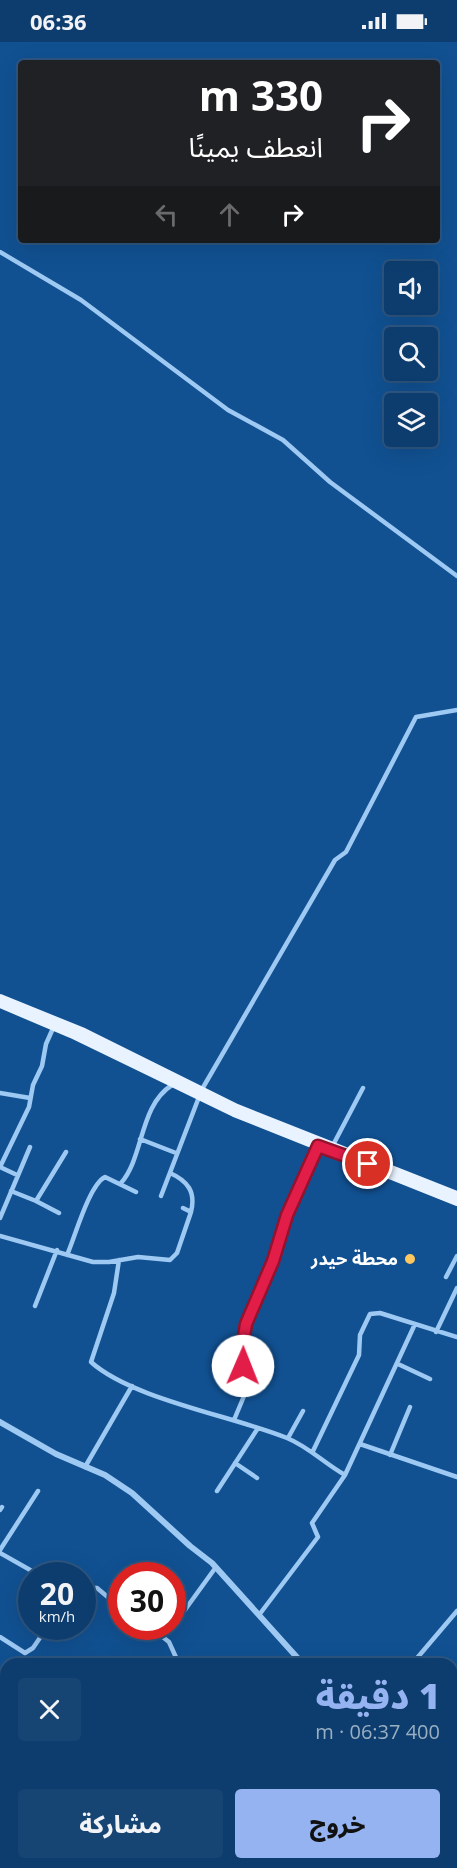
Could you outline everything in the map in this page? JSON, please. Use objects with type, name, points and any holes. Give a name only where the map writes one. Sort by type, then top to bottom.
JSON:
[{"type":"main road","points":[[0,998],[84,1032],[172,1085],[200,1094],[457,1198]]},
{"type":"main road","points":[[0,1004],[54,1026],[318,1146],[332,1148]]},
{"type":"street","points":[[0,252],[81,300],[228,410],[283,440],[330,482],[457,576]]},
{"type":"street","points":[[160,1196],[200,1094],[335,860],[346,852],[416,717],[457,710]]},
{"type":"street","points":[[17,1175],[0,1167],[26,1114],[54,1026]]},
{"type":"street","points":[[121,1183],[151,1109],[172,1085]]},
{"type":"street","points":[[332,1148],[363,1088]]},
{"type":"street","points":[[0,1093],[30,1098]]},
{"type":"street","points":[[140,1139],[176,1153]]},
{"type":"street","points":[[253,1376],[243,1366],[241,1355],[246,1324],[273,1261],[287,1215],[318,1146]]},
{"type":"street","points":[[0,1218],[30,1147]]},
{"type":"street","points":[[36,1202],[66,1152]]},
{"type":"street","points":[[0,1236],[57,1250],[93,1262],[138,1257],[172,1259],[182,1241],[194,1196],[180,1178],[170,1173]]},
{"type":"street","points":[[68,1254],[90,1198],[101,1179],[105,1177],[136,1192]]},
{"type":"street","points":[[11,1191],[59,1213]]},
{"type":"street","points":[[183,1208],[191,1212]]},
{"type":"street","points":[[35,1306],[57,1250]]},
{"type":"street","points":[[446,1277],[457,1256]]},
{"type":"street","points":[[118,1260],[114,1293],[91,1362],[103,1372],[132,1386],[288,1438],[313,1451],[345,1475]]},
{"type":"street","points":[[436,1332],[457,1288]]},
{"type":"street","points":[[313,1451],[359,1355],[360,1335],[370,1314],[374,1312],[457,1337]]},
{"type":"street","points":[[259,1615],[318,1537],[312,1523],[345,1475],[415,1324]]},
{"type":"street","points":[[398,1364],[430,1379]]},
{"type":"street","points":[[234,1420],[257,1365]]},
{"type":"street","points":[[86,1467],[132,1386]]},
{"type":"street","points":[[390,1455],[410,1407]]},
{"type":"street","points":[[288,1438],[303,1411]]},
{"type":"street","points":[[0,1422],[132,1493],[216,1567],[298,1658]]},
{"type":"street","points":[[217,1491],[258,1428]]},
{"type":"street","points":[[360,1444],[457,1477]]},
{"type":"street","points":[[235,1463],[257,1478]]},
{"type":"street","points":[[18,1562],[0,1551],[38,1491]]},
{"type":"street","points":[[186,1608],[216,1567]]},
{"type":"street","points":[[96,1588],[108,1597]]},
{"type":"street","points":[[417,1658],[457,1611]]},
{"type":"street","points":[[0,1637],[25,1653],[33,1648],[38,1640]]},
{"type":"street","points":[[168,1640],[177,1658]]},
{"type":"place","name":"محطة حيدر","points":[[410,1259]]},
{"type":"route","points":[[243,1366],[241,1355],[246,1324],[273,1261],[287,1215],[318,1146],[368,1164]]}]
